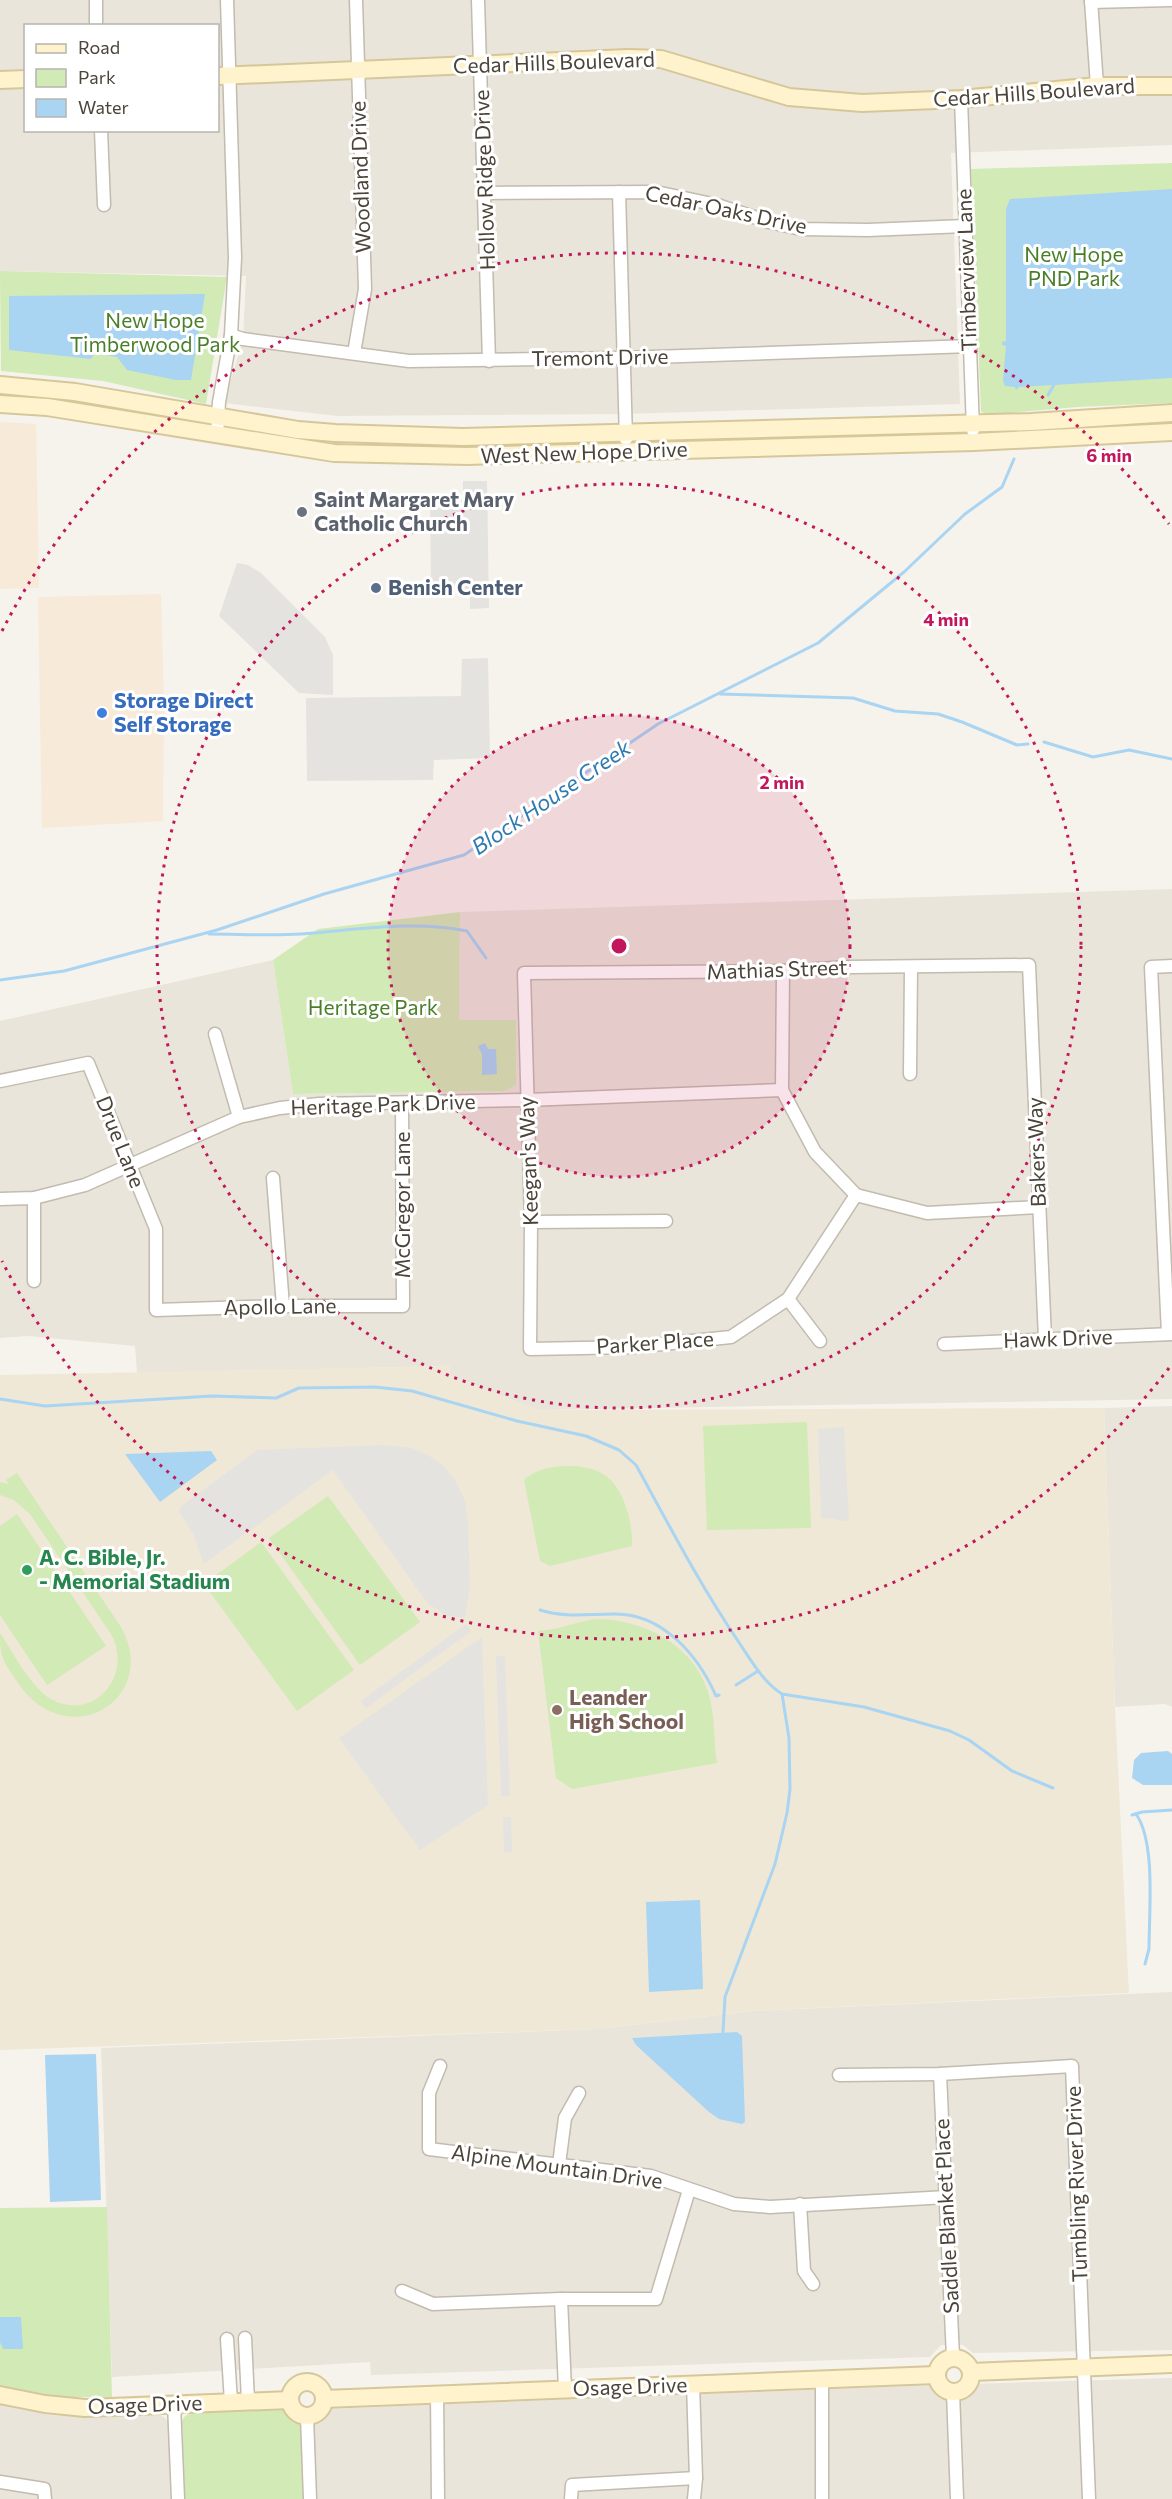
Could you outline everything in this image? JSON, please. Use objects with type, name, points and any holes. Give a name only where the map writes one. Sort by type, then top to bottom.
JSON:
[{"type":"main road","name":"Cedar Hills Boulevard","points":[[224,76],[628,58],[661,59],[789,97],[862,103],[961,99],[1097,86],[1172,86]]},
{"type":"main road","points":[[0,80],[24,80]]},
{"type":"main road","name":"West New Hope Drive","points":[[0,385],[75,392],[298,430],[463,437],[1031,422],[1172,412]]},
{"type":"main road","name":"West New Hope Drive","points":[[0,404],[46,407],[334,453],[467,456],[627,452],[974,442],[1172,432]]},
{"type":"main road","points":[[1062,438],[1067,431],[1076,428],[1130,425],[1142,414]]},
{"type":"main road","points":[[953,2357],[967,2363],[971,2372],[967,2386],[953,2392],[941,2387],[936,2375],[941,2363],[953,2357]]},
{"type":"main road","points":[[971,2372],[1172,2364]]},
{"type":"main road","name":"Osage Drive","points":[[324,2399],[936,2375]]},
{"type":"main road","points":[[306,2382],[320,2389],[324,2399],[317,2413],[307,2416],[297,2413],[290,2400],[296,2386],[306,2382]]},
{"type":"main road","name":"Osage Drive","points":[[0,2395],[45,2404],[86,2408],[290,2400]]},
{"type":"street","points":[[96,0],[96,24]]},
{"type":"street","points":[[217,435],[220,416],[219,402],[231,335],[235,258],[224,76],[227,0]]},
{"type":"street","name":"Woodland Drive","points":[[354,353],[365,289],[356,0]]},
{"type":"street","name":"Hollow Ridge Drive","points":[[478,0],[486,193],[489,360]]},
{"type":"street","points":[[1097,86],[1091,1],[1170,0]]},
{"type":"street","name":"Timberview Lane","points":[[961,99],[974,442]]},
{"type":"street","points":[[101,132],[104,205]]},
{"type":"street","points":[[619,192],[627,452]]},
{"type":"street","name":"Cedar Oaks Drive","points":[[486,193],[656,192],[717,205],[769,222],[801,229],[868,230],[965,226]]},
{"type":"street","name":"Tremont Drive","points":[[231,335],[243,339],[409,361],[623,358],[971,346]]},
{"type":"street","name":"Mathias Street","points":[[525,973],[783,972],[1029,965]]},
{"type":"street","name":"Bakers Way","points":[[1029,965],[1045,1339]]},
{"type":"street","points":[[1170,1334],[1151,967],[1172,966]]},
{"type":"street","points":[[910,1074],[911,967]]},
{"type":"street","points":[[783,972],[782,1090],[815,1152],[856,1195],[927,1213],[1039,1207]]},
{"type":"street","name":"Keegan's Way","points":[[525,973],[531,1222],[530,1349]]},
{"type":"street","points":[[216,1034],[239,1118]]},
{"type":"street","name":"Drue Lane","points":[[0,1081],[88,1064],[156,1229],[156,1310]]},
{"type":"street","name":"Heritage Park Drive","points":[[0,1198],[34,1198],[85,1185],[239,1118],[280,1108],[319,1104],[527,1100],[782,1090]]},
{"type":"street","name":"McGregor Lane","points":[[402,1103],[404,1306]]},
{"type":"street","points":[[273,1178],[283,1306]]},
{"type":"street","name":"Parker Place","points":[[530,1349],[633,1347],[732,1337],[788,1299],[856,1195]]},
{"type":"street","points":[[34,1198],[34,1281]]},
{"type":"street","points":[[531,1222],[666,1221]]},
{"type":"street","points":[[788,1299],[820,1341]]},
{"type":"street","name":"Apollo Lane","points":[[156,1310],[283,1306],[404,1306]]},
{"type":"street","name":"Hawk Drive","points":[[944,1344],[1170,1334]]},
{"type":"street","name":"Alpine Mountain Drive","points":[[440,2066],[429,2093],[429,2149],[651,2176],[734,2204],[770,2207],[947,2197]]},
{"type":"street","name":"Tumbling River Drive","points":[[839,2076],[940,2074],[1072,2066],[1089,2499]]},
{"type":"street","name":"Saddle Blanket Place","points":[[940,2074],[953,2357]]},
{"type":"street","points":[[559,2164],[565,2118],[579,2093]]},
{"type":"street","points":[[402,2291],[433,2304],[561,2299],[656,2299],[689,2190]]},
{"type":"street","points":[[800,2204],[804,2271],[813,2284]]},
{"type":"street","points":[[561,2299],[565,2389]]},
{"type":"street","points":[[239,2402],[245,2338]]},
{"type":"street","points":[[227,2339],[239,2402]]},
{"type":"street","points":[[822,2379],[822,2499]]},
{"type":"street","points":[[693,2384],[696,2478],[694,2499]]},
{"type":"street","points":[[953,2392],[957,2499]]},
{"type":"street","points":[[437,2394],[438,2499]]},
{"type":"street","points":[[174,2404],[178,2499]]},
{"type":"street","points":[[307,2416],[310,2499]]},
{"type":"street","points":[[571,2499],[572,2486],[696,2478]]},
{"type":"street","points":[[0,2482],[44,2489],[45,2499]]},
{"type":"shaded area","points":[[0,0],[1172,0],[1172,145],[951,153],[960,404],[624,414],[338,416],[224,403],[243,339],[246,276],[0,271]]},
{"type":"shaded area","points":[[0,422],[36,424],[39,588],[0,589]]},
{"type":"shaded area","points":[[463,481],[487,481],[489,608],[470,609],[470,591],[431,591],[430,498],[463,499]]},
{"type":"shaded area","points":[[237,563],[248,565],[261,573],[325,637],[333,655],[333,695],[299,693],[219,616]]},
{"type":"shaded area","name":"Storage Direct Self Storage","points":[[161,594],[164,703],[163,821],[42,828],[38,597]]},
{"type":"shaded area","points":[[488,658],[490,758],[434,760],[433,780],[307,781],[306,698],[461,696],[462,659]]},
{"type":"shaded area","name":"Heritage Park","points":[[1172,889],[1172,1399],[538,1410],[450,1376],[450,1366],[137,1373],[135,1346],[28,1336],[0,1338],[0,1021],[273,960],[293,1094],[506,1091],[516,1085],[459,1021],[460,912]]},
{"type":"shaded area","name":"Leander High School","points":[[450,1366],[450,1376],[538,1410],[1104,1408],[1129,1993],[753,2011],[597,2029],[0,2050],[0,1375]]},
{"type":"shaded area","points":[[1172,1406],[1172,1707],[1165,1704],[1115,1707],[1104,1408]]},
{"type":"shaded area","points":[[844,1427],[849,1521],[821,1519],[818,1429]]},
{"type":"shaded area","points":[[384,1445],[412,1448],[428,1455],[445,1467],[457,1483],[465,1501],[468,1522],[470,1588],[465,1618],[448,1616],[428,1604],[333,1470],[204,1564],[193,1533],[179,1512],[180,1507],[257,1450]]},
{"type":"shaded area","points":[[466,1624],[471,1631],[366,1708],[361,1701]]},
{"type":"shaded area","points":[[482,1637],[488,1805],[420,1850],[339,1738]]},
{"type":"shaded area","points":[[496,1656],[505,1656],[510,1796],[501,1796]]},
{"type":"shaded area","points":[[503,1817],[511,1817],[512,1852],[504,1852]]},
{"type":"shaded area","points":[[1172,1992],[1172,2350],[973,2353],[963,2345],[941,2345],[930,2357],[371,2375],[370,2362],[112,2377],[101,2048],[597,2029],[753,2011]]},
{"type":"shaded area","points":[[1172,2378],[1172,2499],[317,2499],[313,2421],[327,2409]]},
{"type":"shaded area","points":[[0,2405],[49,2415],[89,2417],[158,2414],[168,2423],[171,2499],[0,2499]]},
{"type":"green space","name":"New Hope PND Park","points":[[1172,163],[1172,403],[1077,407],[986,415],[981,411],[971,169]]},
{"type":"green space","name":"New Hope Timberwood Park","points":[[0,271],[227,277],[206,404],[103,381],[1,371]]},
{"type":"green space","name":"Heritage Park","points":[[460,912],[459,1020],[516,1020],[516,1085],[506,1091],[293,1094],[273,960],[318,929]]},
{"type":"green space","points":[[807,1422],[811,1528],[707,1530],[703,1426]]},
{"type":"green space","points":[[578,1466],[601,1473],[616,1486],[629,1516],[632,1546],[550,1566],[540,1561],[524,1480],[543,1469]]},
{"type":"green space","name":"A. C. Bible, Jr. - Memorial Stadium","points":[[17,1473],[121,1627],[130,1653],[129,1676],[119,1695],[103,1709],[83,1716],[61,1715],[38,1704],[18,1683],[2,1655],[0,1633],[36,1687],[51,1699],[67,1705],[82,1705],[95,1700],[106,1691],[117,1665],[117,1650],[111,1634],[30,1514],[14,1500],[0,1495],[0,1482],[9,1484],[6,1480]]},
{"type":"green space","points":[[328,1496],[420,1622],[360,1665],[269,1538]]},
{"type":"green space","name":"A. C. Bible, Jr. - Memorial Stadium","points":[[17,1514],[106,1646],[47,1685],[0,1615],[0,1526]]},
{"type":"green space","points":[[261,1542],[354,1670],[297,1711],[204,1584]]},
{"type":"green space","points":[[595,1619],[630,1623],[647,1629],[677,1647],[689,1659],[700,1673],[710,1698],[717,1763],[572,1789],[556,1778],[538,1631]]},
{"type":"green space","points":[[107,2207],[112,2397],[60,2397],[0,2385],[0,2208]]},
{"type":"green space","points":[[287,2410],[300,2420],[303,2499],[185,2499],[182,2421],[185,2416],[191,2413]]},
{"type":"water","name":"New Hope PND Park","points":[[1172,189],[1172,378],[1019,387],[1016,390],[1015,387],[1005,386],[1003,380],[1006,346],[1002,345],[1002,342],[1006,341],[1006,209],[1010,199]]},
{"type":"water","points":[[205,294],[191,380],[176,380],[127,370],[117,357],[95,353],[91,359],[9,350],[9,296]]},
{"type":"water","points":[[485,1043],[488,1049],[496,1049],[497,1074],[482,1075],[482,1054],[478,1046]]},
{"type":"water","points":[[211,1451],[217,1460],[160,1502],[125,1454]]},
{"type":"water","points":[[1168,1751],[1172,1754],[1172,1785],[1143,1785],[1132,1778],[1134,1760],[1141,1753]]},
{"type":"water","points":[[700,1900],[703,1989],[649,1992],[646,1902]]},
{"type":"water","points":[[737,2032],[742,2036],[745,2122],[742,2124],[719,2119],[709,2112],[636,2045],[632,2038]]},
{"type":"water","points":[[96,2054],[101,2200],[50,2202],[45,2055]]},
{"type":"water","points":[[0,2317],[21,2317],[23,2349],[3,2349],[0,2342]]},
{"type":"waterway","points":[[1048,395],[1055,383]]},
{"type":"waterway","name":"Block House Creek","points":[[0,980],[64,971],[217,930],[324,894],[464,855],[658,724],[818,643],[904,572],[965,514],[1002,487],[1014,459]]},
{"type":"waterway","name":"Block House Creek","points":[[720,694],[853,698],[895,711],[938,714],[1017,745],[1028,744]]},
{"type":"waterway","name":"Block House Creek","points":[[1044,742],[1093,757],[1129,750],[1172,759]]},
{"type":"waterway","points":[[209,934],[290,935],[363,928],[425,926],[467,931],[486,958]]},
{"type":"waterway","points":[[0,1399],[45,1406],[212,1396],[276,1398],[299,1388],[375,1387],[412,1391],[517,1421],[586,1436],[619,1450],[636,1465],[724,1620],[752,1663],[775,1689],[782,1694],[864,1707],[950,1731],[969,1740],[1012,1771],[1053,1788]]},
{"type":"waterway","points":[[540,1610],[568,1615],[614,1614],[648,1621],[676,1639],[699,1666],[716,1696],[719,1695]]},
{"type":"waterway","points":[[736,1685],[758,1671]]},
{"type":"waterway","points":[[723,2032],[725,1997],[775,1864],[787,1813],[790,1789],[789,1738],[782,1694]]},
{"type":"waterway","points":[[1132,1815],[1172,1810]]},
{"type":"waterway","points":[[1136,1814],[1142,1826],[1149,1860],[1149,1949],[1145,1964]]},
{"type":"place","name":"Saint Margaret Mary Catholic Church","points":[[302,512]]},
{"type":"place","name":"Benish Center","points":[[376,588]]},
{"type":"place","name":"Storage Direct Self Storage","points":[[102,713]]},
{"type":"place","name":"A. C. Bible, Jr. - Memorial Stadium","points":[[27,1570]]},
{"type":"place","name":"Leander High School","points":[[557,1710]]}]
